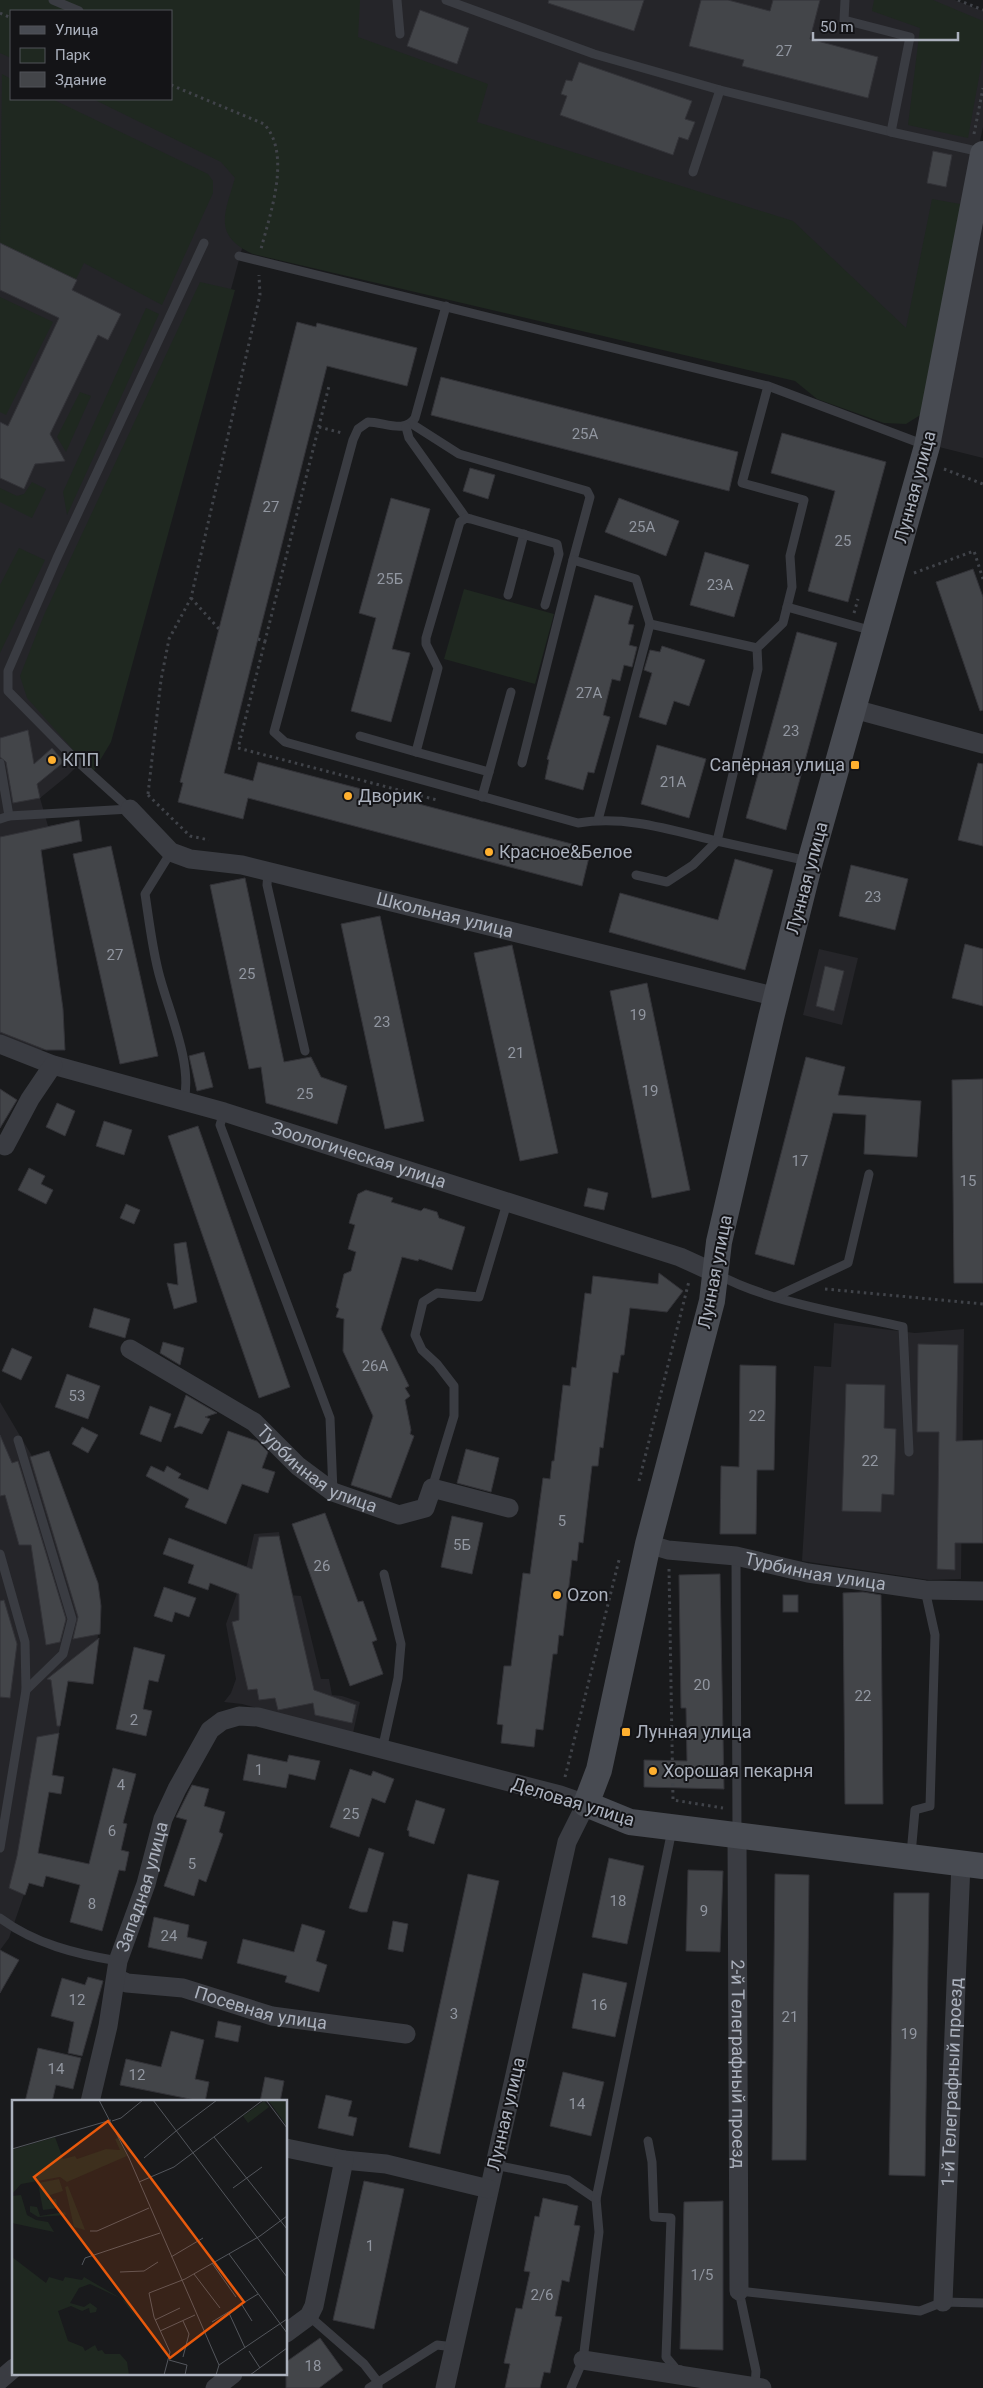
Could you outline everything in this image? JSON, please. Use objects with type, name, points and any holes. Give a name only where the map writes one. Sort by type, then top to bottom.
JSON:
[{"type":"street","name":"Лунная улица","points":[[445,2388],[567,1842],[586,1804],[599,1770],[658,1547],[712,1301],[719,1242],[810,862],[854,709],[863,628],[927,446],[979,152]]},
{"type":"street","points":[[854,709],[983,744]]},
{"type":"street","name":"Школьная улица","points":[[130,809],[171,852],[190,859],[242,865],[777,997]]},
{"type":"street","name":"Зоологическая улица","points":[[0,1044],[53,1065],[224,1112],[680,1257],[715,1273]]},
{"type":"street","points":[[5,1146],[30,1099],[53,1065]]},
{"type":"street","name":"Турбинная улица","points":[[130,1349],[254,1422],[298,1466],[333,1492],[399,1515],[425,1508],[432,1488]]},
{"type":"street","points":[[432,1488],[508,1508]]},
{"type":"street","name":"Турбинная улица","points":[[658,1547],[736,1556],[808,1572],[925,1590],[983,1591]]},
{"type":"street","name":"Западная улица","points":[[90,2100],[108,2026],[117,1969],[146,1884],[164,1819],[195,1755],[210,1730],[222,1721],[239,1716],[258,1717]]},
{"type":"street","name":"Деловая улица","points":[[258,1717],[560,1795],[630,1822],[672,1827],[737,1823],[911,1857],[972,1865]]},
{"type":"street","name":"2-й Телеграфный проезд","points":[[737,1823],[739,2291]]},
{"type":"street","name":"1-й Телеграфный проезд","points":[[943,2302],[972,1865]]},
{"type":"street","name":"Посевная улица","points":[[117,1969],[127,1983],[183,1988],[272,2016],[406,2034]]},
{"type":"street","points":[[288,2148],[344,2160],[386,2164],[488,2189]]},
{"type":"street","points":[[288,2332],[309,2316],[314,2306],[344,2160]]},
{"type":"street","points":[[582,2360],[759,2388]]},
{"type":"street","points":[[0,2380],[12,2370]]},
{"type":"street","points":[[215,2388],[230,2376]]},
{"type":"lane","points":[[53,0],[76,10]]},
{"type":"lane","points":[[398,0],[400,34]]},
{"type":"lane","points":[[446,0],[594,54],[720,90],[979,152]]},
{"type":"lane","points":[[845,0],[844,20],[910,37],[891,132]]},
{"type":"lane","points":[[693,172],[720,90]]},
{"type":"lane","points":[[130,809],[79,763],[8,691],[8,671],[57,558],[204,243]]},
{"type":"lane","points":[[239,256],[768,386],[927,446]]},
{"type":"lane","points":[[446,306],[415,418],[408,426],[409,438],[466,518],[552,542],[560,549],[545,605]]},
{"type":"lane","points":[[636,875],[666,882],[693,865],[717,842],[758,669],[757,648],[783,622],[792,587],[790,556],[804,500],[742,482],[768,386]]},
{"type":"lane","points":[[522,763],[590,498],[587,491],[459,454],[408,426],[368,422],[358,429],[354,436],[274,732],[285,742],[578,824],[598,820],[634,822],[717,842],[790,855],[810,862]]},
{"type":"lane","points":[[416,752],[438,668],[426,644],[426,638],[457,527],[466,518]]},
{"type":"lane","points":[[508,595],[524,534]]},
{"type":"lane","points":[[573,560],[636,579],[650,624],[598,820]]},
{"type":"lane","points":[[787,607],[863,628]]},
{"type":"lane","points":[[650,624],[757,648]]},
{"type":"lane","points":[[482,797],[511,692]]},
{"type":"lane","points":[[360,736],[489,772]]},
{"type":"lane","points":[[0,763],[5,818],[130,809]]},
{"type":"lane","points":[[171,852],[145,894],[158,970],[174,1023],[188,1085],[184,1100]]},
{"type":"lane","points":[[268,872],[268,885],[305,1051]]},
{"type":"lane","points":[[224,1112],[220,1125],[330,1418],[333,1492]]},
{"type":"lane","points":[[775,1297],[848,1262],[869,1174]]},
{"type":"lane","points":[[432,1488],[454,1416],[454,1386],[437,1364],[422,1350],[415,1334],[423,1302],[436,1293],[479,1297],[507,1203]]},
{"type":"lane","points":[[715,1273],[731,1282],[775,1297],[903,1327],[909,1452]]},
{"type":"lane","points":[[18,1440],[72,1618],[63,1654],[26,1690]]},
{"type":"lane","points":[[0,1554],[25,1642],[26,1690],[0,1848]]},
{"type":"lane","points":[[736,1556],[737,1823]]},
{"type":"lane","points":[[382,1750],[398,1678],[401,1644],[384,1574]]},
{"type":"lane","points":[[911,1857],[915,1810],[930,1806],[935,1635],[925,1590]]},
{"type":"lane","points":[[571,2388],[582,2360],[599,2232],[596,2199],[672,1827]]},
{"type":"lane","points":[[0,1918],[10,1926],[50,1946],[117,1969]]},
{"type":"lane","points":[[648,2141],[654,2218],[672,2218],[666,2357],[676,2369],[720,2382]]},
{"type":"lane","points":[[495,2165],[568,2180],[596,2199]]},
{"type":"lane","points":[[759,2388],[739,2291],[920,2311],[943,2302],[983,2304]]},
{"type":"lane","points":[[309,2316],[364,2364],[378,2385]]},
{"type":"lane","points":[[369,2388],[378,2385],[437,2345],[454,2347]]},
{"type":"path","points":[[958,0],[983,10]]},
{"type":"path","points":[[148,794],[161,680],[169,639],[191,598],[260,295],[258,260],[279,181],[273,133],[264,124],[172,85]]},
{"type":"path","points":[[979,152],[983,88]]},
{"type":"path","points":[[258,639],[265,641],[329,386]]},
{"type":"path","points":[[319,426],[354,436]]},
{"type":"path","points":[[911,574],[974,551],[983,579]]},
{"type":"path","points":[[977,562],[983,560]]},
{"type":"path","points":[[860,595],[863,628]]},
{"type":"path","points":[[191,598],[219,629]]},
{"type":"path","points":[[797,1286],[983,1304]]},
{"type":"path","points":[[658,1547],[673,1800],[737,1823]]},
{"type":"shaded area","points":[[359,0],[955,0],[983,11],[983,127],[933,361],[335,227]]},
{"type":"shaded area","points":[[0,22],[10,27],[10,100],[172,99],[253,133],[243,245],[111,732],[67,776],[40,798],[48,826],[79,820],[82,841],[41,851],[63,1009],[65,1050],[40,1050],[0,1039]]},
{"type":"shaded area","points":[[983,218],[983,458],[939,447]]},
{"type":"shaded area","points":[[819,949],[858,958],[842,1025],[803,1015]]},
{"type":"shaded area","points":[[834,1323],[915,1333],[964,1329],[961,1579],[929,1580],[802,1561],[814,1366],[831,1367]]},
{"type":"shaded area","points":[[0,1402],[32,1456],[49,1451],[98,1583],[101,1606],[93,1684],[68,1682],[36,1860],[9,1938],[0,1950]]},
{"type":"shaded area","points":[[279,1532],[290,1595],[301,1596],[321,1679],[329,1679],[332,1695],[360,1702],[353,1733],[242,1704],[224,1702],[231,1693],[236,1679],[226,1624],[247,1565],[254,1534]]},
{"type":"green space","points":[[0,0],[360,0],[358,37],[488,84],[477,122],[793,221],[906,328],[932,199],[966,205],[922,414],[906,424],[884,423],[817,399],[795,381],[253,254],[240,247],[231,239],[225,222],[225,212],[235,178],[221,162],[95,100],[172,100],[172,10],[10,10],[10,58],[0,53]]},
{"type":"green space","points":[[874,0],[933,0],[983,21],[983,55],[968,138],[908,125],[920,28],[872,11]]},
{"type":"green space","points":[[2,74],[10,78],[10,100],[54,100],[208,174],[213,181],[213,193],[162,305],[84,263],[75,281],[0,246]]},
{"type":"green space","points":[[200,282],[235,290],[111,742],[93,772],[27,698],[20,676],[44,615]]},
{"type":"green space","points":[[0,297],[53,322],[6,415],[0,412]]},
{"type":"green space","points":[[146,308],[159,314],[67,515],[63,492]]},
{"type":"green space","points":[[80,392],[91,396],[66,452],[57,437]]},
{"type":"green space","points":[[32,482],[46,489],[32,518],[0,502],[0,488],[17,496],[24,494]]},
{"type":"green space","points":[[19,548],[45,560],[0,653],[0,585]]},
{"type":"green space","points":[[464,589],[554,614],[535,684],[444,659]]},
{"type":"building","points":[[549,0],[644,0],[634,31],[548,3]]},
{"type":"building","points":[[701,0],[728,0],[770,11],[773,0],[820,0],[810,39],[878,57],[868,98],[742,66],[744,60],[689,46]]},
{"type":"building","points":[[420,10],[469,28],[457,64],[407,46]]},
{"type":"building","points":[[579,62],[692,101],[685,119],[695,122],[688,140],[679,137],[673,155],[560,115],[567,96],[561,94],[566,80],[572,81]]},
{"type":"building","points":[[933,151],[952,155],[946,187],[927,183]]},
{"type":"building","points":[[0,243],[77,280],[72,290],[121,314],[108,340],[98,335],[50,434],[65,461],[35,464],[24,489],[0,478],[0,422],[8,426],[59,318],[0,290]]},
{"type":"building","points":[[297,322],[316,327],[317,323],[417,348],[407,386],[327,366],[224,773],[253,781],[258,762],[591,849],[582,886],[248,798],[243,819],[178,802],[183,783],[180,782]]},
{"type":"building","points":[[441,377],[738,452],[729,491],[431,415]]},
{"type":"building","points":[[782,433],[886,462],[848,602],[808,591],[835,491],[771,473]]},
{"type":"building","points":[[470,468],[495,475],[488,499],[463,491]]},
{"type":"building","points":[[391,498],[430,509],[392,649],[410,653],[391,722],[351,711],[376,618],[359,613]]},
{"type":"building","points":[[619,498],[679,521],[666,556],[605,532]]},
{"type":"building","points":[[705,552],[749,565],[734,617],[690,605]]},
{"type":"building","points":[[973,569],[983,597],[983,710],[980,711],[936,582]]},
{"type":"building","points":[[595,595],[633,606],[628,624],[634,625],[629,645],[637,647],[632,667],[624,665],[620,681],[612,679],[603,715],[610,717],[594,773],[588,772],[583,790],[545,779],[549,760],[547,759]]},
{"type":"building","points":[[797,632],[837,643],[786,830],[746,818]]},
{"type":"building","points":[[662,646],[705,660],[689,706],[674,701],[666,725],[639,717],[652,673],[644,670],[650,650],[660,652]]},
{"type":"building","points":[[28,730],[34,764],[52,748],[64,762],[37,784],[40,798],[13,803],[6,762],[0,757],[0,738]]},
{"type":"building","points":[[657,745],[706,759],[689,818],[641,804]]},
{"type":"building","points":[[978,763],[983,764],[983,846],[958,840]]},
{"type":"building","points":[[79,820],[82,841],[41,850],[63,1009],[65,1050],[46,1050],[0,1032],[0,837]]},
{"type":"building","points":[[111,846],[158,1056],[120,1064],[73,854]]},
{"type":"building","points":[[735,859],[773,870],[745,970],[609,932],[620,893],[718,920]]},
{"type":"building","points":[[851,865],[908,879],[895,930],[839,916]]},
{"type":"building","points":[[245,878],[284,1062],[311,1057],[321,1077],[347,1086],[337,1124],[266,1103],[261,1067],[249,1069],[210,885]]},
{"type":"building","points":[[380,916],[424,1121],[385,1129],[341,924]]},
{"type":"building","points":[[965,944],[983,949],[983,1006],[952,998]]},
{"type":"building","points":[[512,945],[558,1153],[520,1161],[474,953]]},
{"type":"building","points":[[825,966],[844,971],[834,1011],[816,1006]]},
{"type":"building","points":[[647,983],[690,1190],[652,1198],[610,991]]},
{"type":"building","points":[[204,1052],[213,1087],[197,1091],[189,1056]]},
{"type":"building","points":[[806,1057],[845,1067],[838,1095],[921,1101],[917,1157],[864,1154],[866,1115],[833,1113],[794,1265],[755,1254]]},
{"type":"building","points":[[983,1079],[983,1283],[954,1283],[952,1080]]},
{"type":"building","points":[[0,1089],[17,1100],[0,1128]]},
{"type":"building","points":[[57,1103],[75,1111],[65,1136],[46,1127]]},
{"type":"building","points":[[104,1121],[132,1130],[124,1155],[96,1146]]},
{"type":"building","points":[[198,1126],[290,1387],[259,1398],[168,1136]]},
{"type":"building","points":[[29,1168],[45,1176],[41,1184],[53,1190],[46,1204],[18,1190]]},
{"type":"building","points":[[588,1188],[608,1193],[604,1210],[584,1206]]},
{"type":"building","points":[[366,1190],[393,1198],[391,1202],[421,1211],[424,1208],[437,1212],[439,1218],[465,1227],[452,1270],[419,1259],[418,1261],[402,1257],[381,1329],[409,1386],[405,1388],[410,1396],[405,1400],[411,1430],[410,1434],[414,1436],[391,1498],[351,1485],[373,1416],[343,1351],[344,1319],[336,1317],[339,1309],[336,1307],[344,1274],[351,1271],[356,1252],[348,1249],[355,1225],[349,1223],[358,1194]]},
{"type":"building","points":[[126,1204],[140,1210],[134,1224],[120,1218]]},
{"type":"building","points":[[186,1242],[197,1302],[174,1309],[167,1283],[178,1285],[174,1244]]},
{"type":"building","points":[[659,1273],[683,1291],[667,1312],[630,1308],[624,1355],[621,1355],[618,1373],[613,1372],[603,1448],[600,1447],[598,1466],[592,1466],[583,1543],[579,1542],[577,1561],[572,1560],[563,1636],[559,1635],[557,1654],[553,1654],[543,1730],[536,1729],[534,1747],[501,1743],[503,1725],[497,1724],[504,1666],[511,1666],[523,1573],[530,1574],[543,1478],[550,1479],[552,1461],[554,1461],[563,1385],[570,1386],[572,1367],[576,1368],[585,1293],[591,1294],[593,1276],[658,1284]]},
{"type":"building","points":[[94,1308],[130,1319],[125,1338],[89,1327]]},
{"type":"building","points":[[163,1342],[184,1348],[180,1365],[160,1353]]},
{"type":"building","points":[[918,1344],[958,1345],[956,1441],[983,1440],[983,1543],[955,1543],[955,1570],[937,1569],[939,1432],[917,1432]]},
{"type":"building","points":[[12,1348],[32,1357],[21,1380],[2,1371]]},
{"type":"building","points":[[740,1365],[776,1366],[774,1470],[757,1470],[756,1534],[720,1534],[721,1466],[739,1467]]},
{"type":"building","points":[[67,1374],[100,1386],[88,1419],[55,1407]]},
{"type":"building","points":[[846,1384],[885,1385],[884,1428],[896,1429],[894,1495],[882,1494],[881,1512],[842,1511]]},
{"type":"building","points":[[186,1395],[217,1413],[205,1417],[210,1419],[202,1434],[180,1426],[174,1428]]},
{"type":"building","points":[[150,1406],[171,1414],[161,1442],[140,1434]]},
{"type":"building","points":[[82,1427],[98,1435],[88,1453],[72,1444]]},
{"type":"building","points":[[228,1431],[257,1441],[268,1452],[262,1468],[275,1472],[268,1493],[242,1484],[226,1524],[185,1507],[189,1499],[146,1476],[151,1466],[164,1472],[167,1466],[181,1474],[178,1478],[208,1490]]},
{"type":"building","points":[[0,1435],[12,1463],[18,1461],[66,1619],[60,1642],[46,1645],[31,1545],[19,1545],[5,1495],[0,1496]]},
{"type":"building","points":[[466,1449],[499,1458],[491,1492],[457,1483]]},
{"type":"building","points":[[49,1451],[98,1583],[101,1606],[100,1634],[73,1639],[78,1617],[30,1457]]},
{"type":"building","points":[[325,1513],[358,1602],[363,1601],[377,1640],[372,1642],[383,1674],[350,1686],[292,1524]]},
{"type":"building","points":[[452,1516],[483,1523],[472,1574],[441,1567]]},
{"type":"building","points":[[279,1536],[314,1690],[356,1705],[352,1723],[315,1715],[313,1703],[278,1710],[275,1698],[259,1700],[257,1689],[248,1690],[232,1622],[239,1620],[239,1594],[210,1583],[208,1590],[188,1583],[194,1565],[163,1554],[169,1538],[252,1569],[259,1537]]},
{"type":"building","points":[[720,1574],[724,1789],[644,1787],[644,1760],[687,1761],[686,1708],[681,1708],[679,1575]]},
{"type":"building","points":[[164,1587],[196,1598],[189,1617],[175,1612],[172,1622],[154,1616]]},
{"type":"building","points":[[863,1592],[881,1595],[883,1804],[845,1804],[843,1593]]},
{"type":"building","points":[[783,1595],[798,1595],[798,1612],[783,1612]]},
{"type":"building","points":[[4,1600],[17,1644],[10,1698],[0,1697],[0,1601]]},
{"type":"building","points":[[99,1638],[93,1684],[68,1681],[60,1726],[57,1726],[51,1680],[47,1679]]},
{"type":"building","points":[[134,1647],[165,1655],[158,1682],[149,1680],[143,1709],[152,1711],[146,1736],[116,1729]]},
{"type":"building","points":[[59,1733],[52,1775],[64,1777],[61,1794],[49,1792],[38,1853],[89,1864],[113,1768],[136,1774],[123,1823],[127,1824],[121,1850],[129,1852],[125,1871],[119,1870],[102,1931],[70,1922],[80,1885],[46,1876],[43,1887],[29,1883],[25,1895],[9,1888],[17,1856],[37,1737]]},
{"type":"building","points":[[248,1754],[287,1762],[289,1755],[320,1761],[315,1780],[289,1774],[286,1788],[243,1780]]},
{"type":"building","points":[[350,1769],[371,1776],[373,1771],[394,1779],[385,1803],[372,1798],[359,1837],[330,1827]]},
{"type":"building","points":[[192,1785],[209,1789],[204,1806],[225,1812],[219,1832],[223,1834],[206,1882],[199,1879],[194,1896],[164,1886],[187,1820],[176,1817]]},
{"type":"building","points":[[416,1800],[445,1809],[434,1844],[409,1836],[409,1831],[407,1830]]},
{"type":"building","points":[[369,1848],[384,1853],[367,1912],[361,1912],[349,1908]]},
{"type":"building","points":[[609,1858],[644,1866],[627,1944],[592,1937]]},
{"type":"building","points":[[688,1870],[723,1871],[720,1952],[686,1951]]},
{"type":"building","points":[[468,1874],[499,1881],[440,2154],[409,2147]]},
{"type":"building","points":[[775,1874],[809,1875],[806,2160],[772,2160]]},
{"type":"building","points":[[894,1893],[929,1893],[925,2176],[889,2175]]},
{"type":"building","points":[[154,1917],[189,1925],[187,1937],[207,1942],[202,1959],[148,1947]]},
{"type":"building","points":[[393,1921],[408,1924],[403,1952],[388,1949]]},
{"type":"building","points":[[302,1924],[325,1931],[316,1961],[327,1965],[319,1992],[285,1982],[287,1976],[237,1963],[243,1939],[294,1952]]},
{"type":"building","points":[[0,1950],[19,1960],[0,1993]]},
{"type":"building","points":[[583,1973],[627,1983],[615,2037],[572,2028]]},
{"type":"building","points":[[88,1977],[103,1981],[82,2056],[68,2053],[74,2022],[51,2016],[62,1978],[85,1985]]},
{"type":"building","points":[[218,2021],[241,2026],[238,2042],[215,2037]]},
{"type":"building","points":[[171,2031],[204,2040],[195,2079],[209,2082],[205,2100],[195,2100],[120,2085],[126,2059],[161,2067]]},
{"type":"building","points":[[38,2048],[81,2058],[73,2089],[56,2085],[52,2100],[25,2100]]},
{"type":"building","points":[[563,2072],[604,2082],[591,2136],[550,2126]]},
{"type":"building","points":[[265,2077],[284,2081],[280,2100],[260,2100]]},
{"type":"building","points":[[326,2095],[352,2101],[348,2116],[357,2118],[353,2136],[318,2128]]},
{"type":"building","points":[[364,2181],[404,2189],[374,2329],[333,2320]]},
{"type":"building","points":[[543,2198],[578,2206],[574,2225],[580,2226],[569,2282],[562,2280],[555,2316],[562,2317],[550,2373],[544,2372],[540,2388],[505,2388],[510,2364],[504,2363],[516,2308],[522,2309],[530,2272],[524,2271],[535,2216],[539,2217]]},
{"type":"building","points":[[723,2201],[723,2350],[680,2349],[684,2202]]},
{"type":"building","points":[[320,2338],[343,2370],[319,2388],[286,2388],[288,2361]]},
{"type":"place","name":"КПП","points":[[52,760]]},
{"type":"place","name":"Сапёрная улица","points":[[855,765]]},
{"type":"place","name":"Дворик","points":[[348,796]]},
{"type":"place","name":"Красное&Белое","points":[[489,852]]},
{"type":"place","name":"Ozon","points":[[557,1595]]},
{"type":"place","name":"Лунная улица","points":[[626,1732]]},
{"type":"place","name":"Хорошая пекарня","points":[[653,1771]]}]
